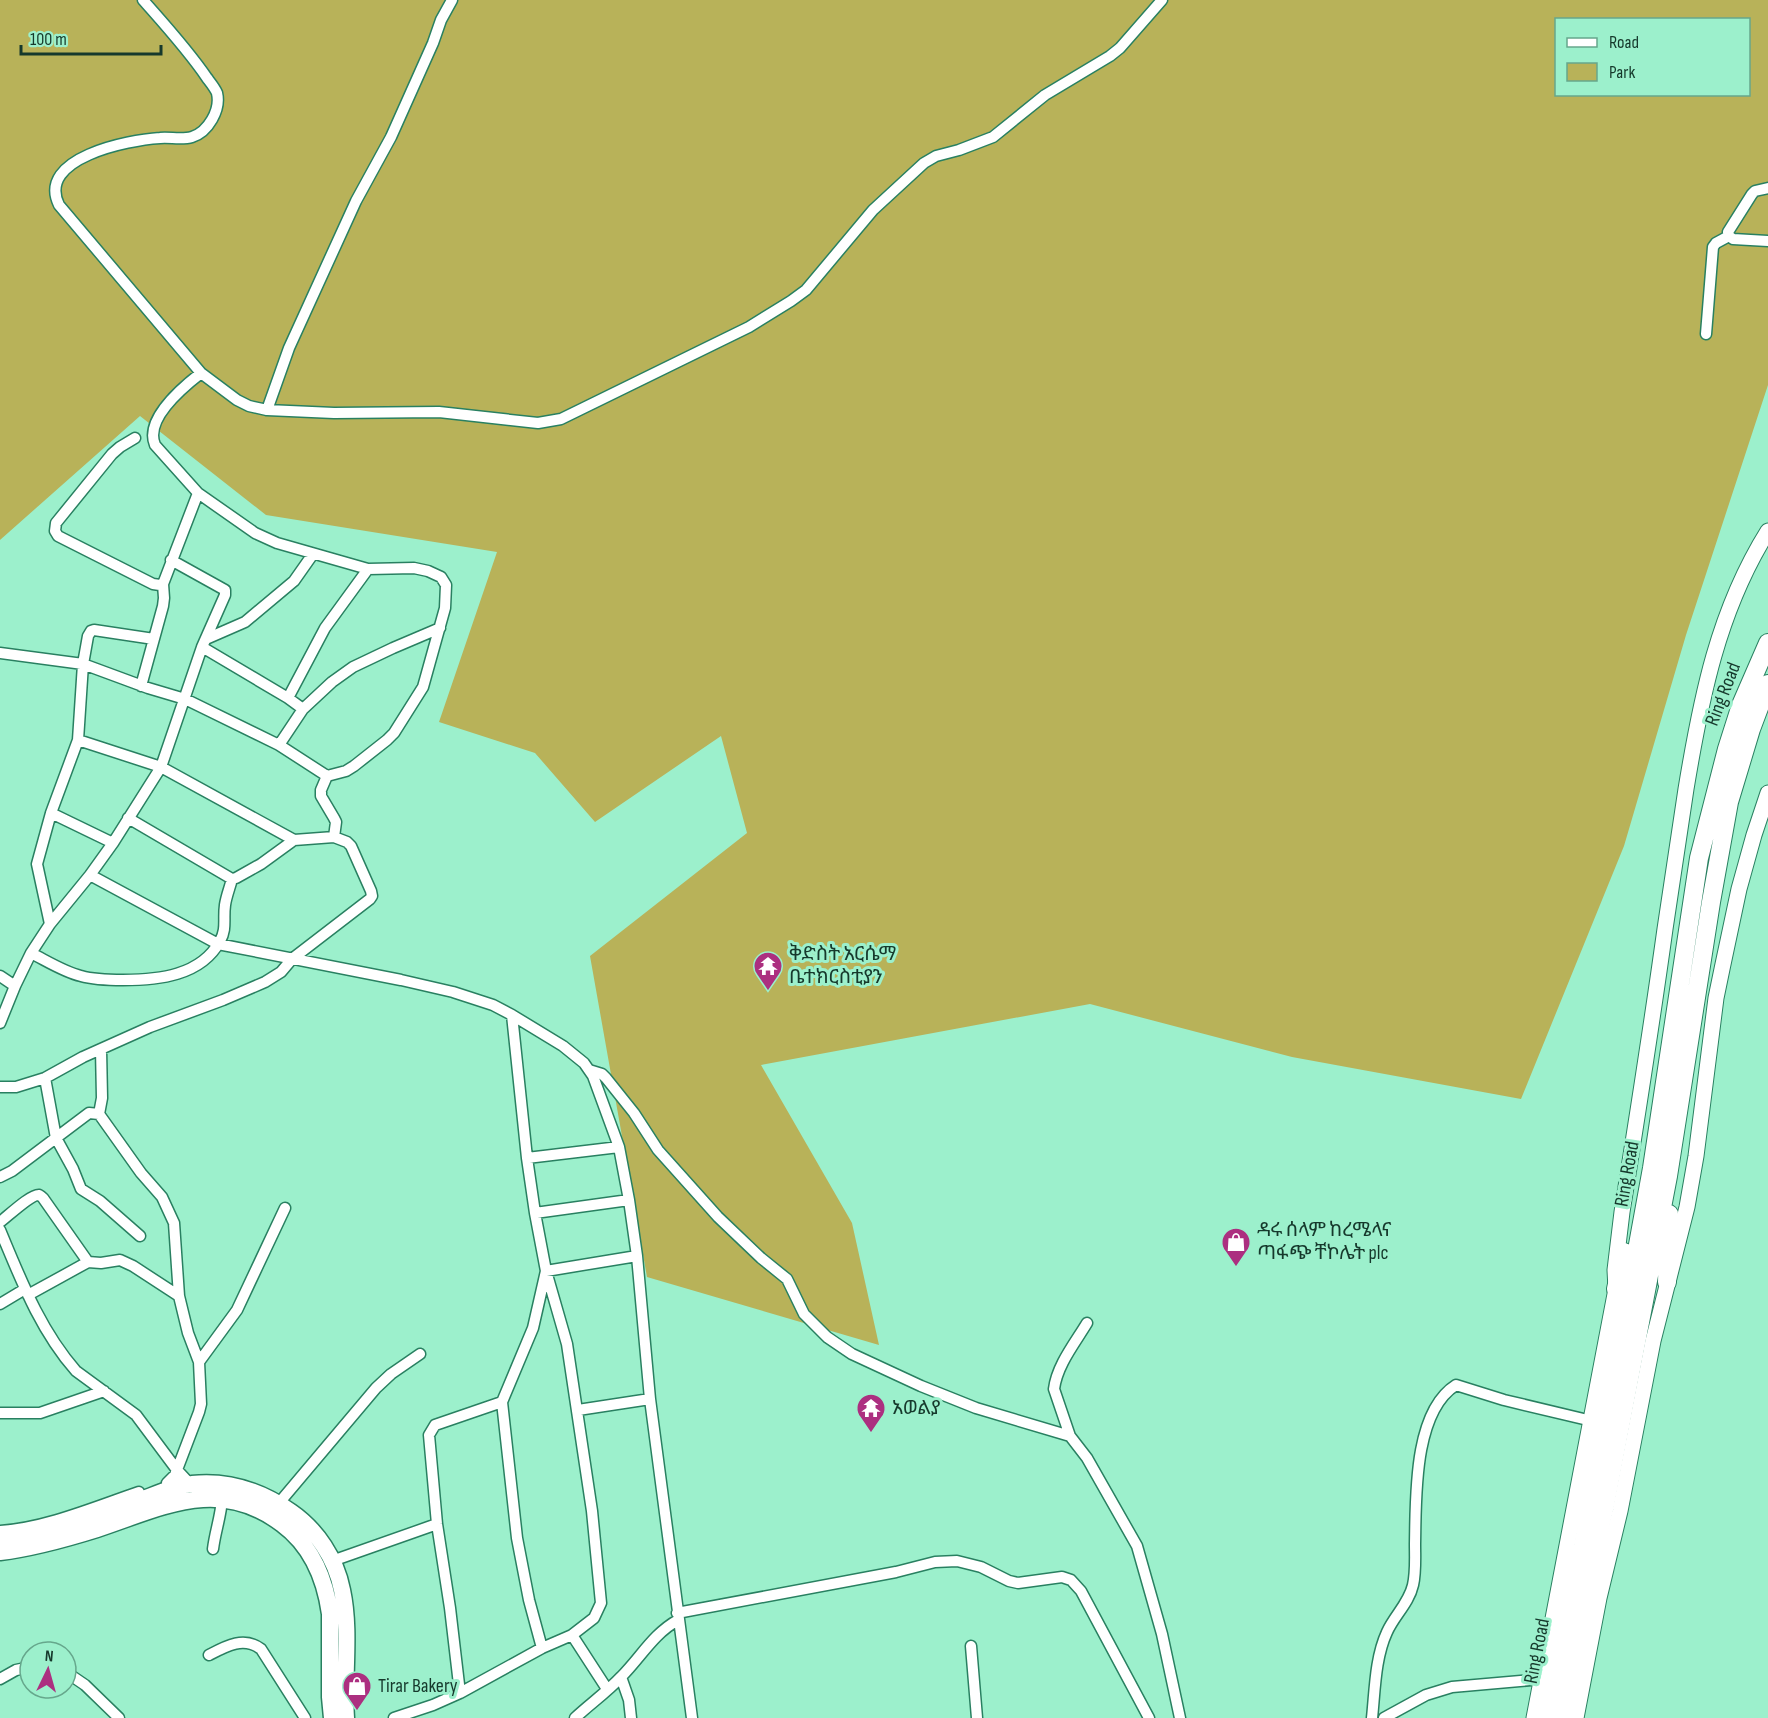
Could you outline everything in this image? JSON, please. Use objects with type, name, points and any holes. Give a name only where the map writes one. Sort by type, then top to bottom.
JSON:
[{"type":"highway","name":"Ring Road","points":[[1660,1172],[1690,913],[1704,833],[1726,749],[1741,705],[1768,642]]},
{"type":"highway","name":"Ring Road","points":[[1547,1718],[1571,1597],[1624,1360],[1729,802],[1751,729],[1768,684]]},
{"type":"highway","points":[[1616,1289],[1643,1181],[1660,1172],[1669,1210],[1667,1282]]},
{"type":"highway","name":"Ring Road","points":[[1561,1718],[1584,1597],[1605,1505],[1624,1360]]},
{"type":"main road","points":[[1534,1718],[1616,1289],[1615,1270],[1622,1212],[1678,840],[1702,702],[1714,650],[1729,608],[1749,564],[1768,531]]},
{"type":"main road","points":[[1576,1718],[1651,1352],[1687,1207],[1722,969],[1739,889],[1768,793]]},
{"type":"main road","points":[[0,1540],[67,1527],[188,1484],[218,1483],[228,1495],[271,1516],[298,1538],[314,1560],[324,1584],[330,1614],[332,1718]]},
{"type":"main road","points":[[0,1552],[43,1545],[186,1500],[251,1490],[279,1503],[310,1528],[322,1543],[338,1576],[344,1600],[346,1718]]},
{"type":"street","points":[[143,0],[191,55],[217,93],[217,108],[205,131],[191,137],[159,138],[120,144],[102,149],[66,168],[58,176],[54,189],[55,198],[201,373],[237,400],[249,406],[267,410],[334,413],[439,412],[538,423],[561,419],[749,327],[791,301],[806,290],[873,210],[924,163],[936,156],[993,137],[1045,95],[1110,56],[1134,33],[1162,0]]},
{"type":"street","points":[[267,410],[289,348],[356,201],[391,137],[433,44],[441,20],[452,0]]},
{"type":"street","points":[[1729,236],[1728,232],[1752,194],[1768,188]]},
{"type":"street","points":[[1729,236],[1733,239],[1768,241]]},
{"type":"street","points":[[1706,334],[1713,247],[1729,236]]},
{"type":"street","points":[[0,653],[83,664],[141,686],[185,699],[279,745],[327,776],[346,771],[354,766],[394,733],[423,687],[445,608],[446,585],[441,577],[428,571],[414,568],[368,569],[277,543],[255,533],[198,493],[155,446],[152,438],[160,415],[179,391],[201,373]]},
{"type":"street","points":[[135,438],[120,447],[101,465],[56,523],[55,531],[63,539],[153,584],[163,584]]},
{"type":"street","points":[[141,686],[164,597],[163,584],[198,493]]},
{"type":"street","points":[[204,643],[245,622],[294,581],[313,554]]},
{"type":"street","points":[[0,1023],[31,953],[50,924],[113,843],[161,766],[204,643],[225,595],[225,590],[171,560]]},
{"type":"street","points":[[288,698],[325,628],[368,569]]},
{"type":"street","points":[[279,745],[303,708],[332,682],[353,667],[440,628]]},
{"type":"street","points":[[50,924],[37,864],[51,813],[78,740],[83,664],[88,636],[94,630],[154,639]]},
{"type":"street","points":[[204,643],[303,708]]},
{"type":"street","points":[[78,740],[161,766],[294,840]]},
{"type":"street","points":[[327,776],[321,796],[336,822],[334,837]]},
{"type":"street","points":[[51,813],[113,843]]},
{"type":"street","points":[[0,1087],[16,1087],[45,1078],[100,1049],[166,1020],[265,982],[281,972],[292,959],[372,896],[351,846],[334,837],[294,840],[261,864],[232,879],[128,818]]},
{"type":"street","points":[[90,874],[218,944],[453,992],[492,1005],[563,1046],[589,1070],[619,1147],[629,1200],[637,1256],[650,1399],[692,1718]]},
{"type":"street","points":[[31,953],[79,976],[108,980],[159,979],[191,969],[202,962],[225,932],[225,903],[232,879]]},
{"type":"street","points":[[0,976],[15,986]]},
{"type":"street","points":[[394,1718],[460,1693],[542,1648],[572,1635],[594,1618],[601,1603],[592,1511],[567,1344],[546,1271],[535,1213],[512,1015]]},
{"type":"street","points":[[0,1531],[63,1517],[167,1483],[177,1470],[201,1404],[199,1362],[188,1333],[179,1296],[174,1223],[162,1197],[141,1173],[99,1114],[102,1098],[100,1049]]},
{"type":"street","points":[[589,1070],[606,1078],[634,1113],[658,1150],[705,1203],[761,1258],[787,1279],[804,1314],[827,1337],[852,1354],[921,1386],[976,1408],[1070,1436]]},
{"type":"street","points":[[45,1078],[56,1138],[81,1189],[100,1200],[140,1236]]},
{"type":"street","points":[[0,1177],[12,1171],[89,1113],[99,1114]]},
{"type":"street","points":[[527,1158],[619,1147]]},
{"type":"street","points":[[0,1222],[30,1198],[39,1195],[88,1262]]},
{"type":"street","points":[[535,1213],[629,1200]]},
{"type":"street","points":[[199,1362],[237,1310],[285,1208]]},
{"type":"street","points":[[0,1230],[5,1255],[46,1331],[68,1362],[76,1371],[104,1390],[143,1423],[188,1484]]},
{"type":"street","points":[[546,1271],[637,1256]]},
{"type":"street","points":[[0,1304],[88,1262],[101,1263],[120,1260],[179,1296]]},
{"type":"street","points":[[542,1648],[529,1600],[517,1538],[502,1402],[533,1328],[546,1271]]},
{"type":"street","points":[[1087,1323],[1061,1365],[1054,1389],[1070,1436],[1087,1458],[1137,1546],[1162,1634],[1180,1718]]},
{"type":"street","points":[[279,1503],[376,1388],[391,1374],[420,1354]]},
{"type":"street","points":[[1372,1718],[1383,1643],[1393,1620],[1410,1595],[1414,1584],[1416,1495],[1422,1446],[1430,1416],[1438,1403],[1449,1389],[1456,1385],[1504,1401],[1592,1421]]},
{"type":"street","points":[[0,1413],[40,1413],[104,1390]]},
{"type":"street","points":[[578,1410],[650,1399]]},
{"type":"street","points":[[460,1693],[437,1524],[429,1435],[431,1428],[440,1423],[502,1402]]},
{"type":"street","points":[[167,1483],[188,1484]]},
{"type":"street","points":[[213,1549],[214,1536],[228,1495]]},
{"type":"street","points":[[332,1561],[437,1524]]},
{"type":"street","points":[[575,1718],[621,1677],[650,1642],[677,1616],[935,1562],[957,1562],[981,1567],[1018,1583],[1062,1577],[1071,1580],[1081,1591],[1149,1718]]},
{"type":"street","points":[[572,1635],[607,1689]]},
{"type":"street","points":[[209,1655],[227,1645],[244,1642],[255,1645],[261,1649],[305,1718]]},
{"type":"street","points":[[971,1646],[977,1718]]},
{"type":"street","points":[[0,1679],[18,1669]]},
{"type":"street","points":[[621,1677],[629,1700],[631,1718]]},
{"type":"street","points":[[1384,1718],[1426,1695],[1452,1687],[1542,1679]]},
{"type":"street","points":[[78,1680],[120,1718]]},
{"type":"green space","points":[[0,0],[1768,0],[1768,385],[1686,635],[1624,846],[1521,1099],[1292,1057],[1090,1004],[761,1065],[852,1223],[879,1345],[647,1277],[590,956],[747,833],[721,736],[595,822],[535,753],[439,722],[497,552],[266,515],[140,416],[0,540]]},
{"type":"place","name":"ቅድስት አርሴማ ቤተክርስቲያን","points":[[768,992]]},
{"type":"place","name":"ዳሩ ሰላም ከረሜላና ጣፋጭ ቸኮሌት plc","points":[[1236,1268]]},
{"type":"place","name":"አወልያ","points":[[871,1434]]},
{"type":"place","name":"Tirar Bakery","points":[[357,1712]]}]
